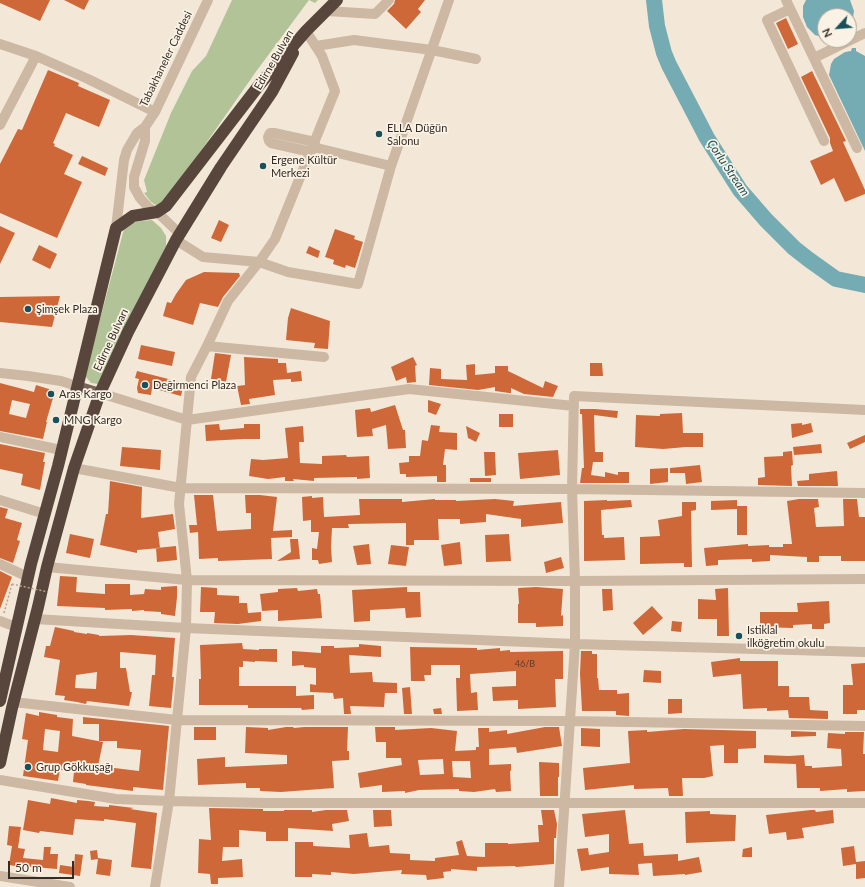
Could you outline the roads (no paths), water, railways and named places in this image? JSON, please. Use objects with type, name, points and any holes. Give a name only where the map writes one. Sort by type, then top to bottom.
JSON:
[{"type":"highway","name":"Edirne Bulvarı","points":[[157,212],[166,206],[260,84],[306,32],[337,0]]},
{"type":"highway","name":"Edirne Bulvarı","points":[[0,763],[13,702],[47,567],[74,468],[100,393],[128,332],[178,237],[221,167],[272,92],[306,32]]},
{"type":"highway","points":[[116,228],[133,216],[157,212]]},
{"type":"highway","name":"Edirne Bulvarı","points":[[0,701],[3,676],[116,228]]},
{"type":"main road","points":[[77,386],[100,393]]},
{"type":"street","name":"Tabakhaneler Caddesi","points":[[116,228],[124,160],[127,150],[137,133],[145,127],[154,112],[208,0]]},
{"type":"street","points":[[328,10],[375,14],[389,0]]},
{"type":"street","points":[[122,185],[126,184],[134,187],[140,198],[149,208],[157,212],[178,237],[202,256],[259,262],[288,272],[358,284],[391,166],[450,0]]},
{"type":"street","points":[[824,141],[767,20],[788,4],[857,148]]},
{"type":"street","points":[[155,887],[169,801],[186,628],[187,580],[180,504],[191,377],[228,301],[259,262],[274,239],[335,91],[322,56],[306,32]]},
{"type":"street","points":[[814,58],[865,33]]},
{"type":"street","points":[[316,46],[354,40],[432,50],[476,59]]},
{"type":"street","points":[[0,44],[36,56],[88,79],[154,112]]},
{"type":"street","points":[[0,125],[36,56]]},
{"type":"street","name":"Tabakhaneler Caddesi","points":[[134,187],[135,172],[145,141],[145,127]]},
{"type":"street","points":[[313,147],[391,166]]},
{"type":"street","points":[[207,346],[324,357]]},
{"type":"street","points":[[0,373],[61,381],[77,386]]},
{"type":"street","points":[[100,393],[187,420],[409,389],[574,406]]},
{"type":"street","points":[[559,887],[574,644],[575,582],[572,489],[574,396],[865,410]]},
{"type":"street","points":[[0,437],[61,450]]},
{"type":"street","points":[[74,468],[181,488],[572,489],[865,493]]},
{"type":"street","points":[[0,500],[45,514]]},
{"type":"street","points":[[0,564],[28,576]]},
{"type":"street","points":[[47,567],[187,580],[575,582],[865,579]]},
{"type":"street","points":[[35,619],[186,628],[574,644],[865,652]]},
{"type":"street","points":[[0,620],[16,627]]},
{"type":"street","points":[[13,702],[177,720],[569,721],[865,726]]},
{"type":"street","points":[[0,780],[116,799],[169,801],[865,803]]},
{"type":"street","points":[[0,876],[70,887]]},
{"type":"water","points":[[806,0],[850,0],[853,8],[817,8],[817,36],[807,27],[803,17],[803,6]]},
{"type":"water","points":[[852,48],[856,48],[856,51],[865,56],[865,151],[829,75],[831,64],[834,59],[845,52],[851,51]]},
{"type":"waterway","name":"Çorlu Stream","points":[[654,0],[657,26],[664,53],[669,65],[707,138],[740,190],[766,220],[794,248],[808,259],[836,279],[865,285]]},
{"type":"place","name":"ELLA Düğün Salonu","points":[[379,134]]},
{"type":"place","name":"Ergene Kültür Merkezi","points":[[263,166]]},
{"type":"place","name":"Şimşek Plaza","points":[[28,309]]},
{"type":"place","name":"Değirmenci Plaza","points":[[145,385]]},
{"type":"place","name":"Aras Kargo","points":[[51,394]]},
{"type":"place","name":"MNG Kargo","points":[[56,420]]},
{"type":"place","name":"Istiklal ilköğretim okulu","points":[[739,636]]},
{"type":"place","name":"Grup Gökkuşağı","points":[[28,767]]}]
